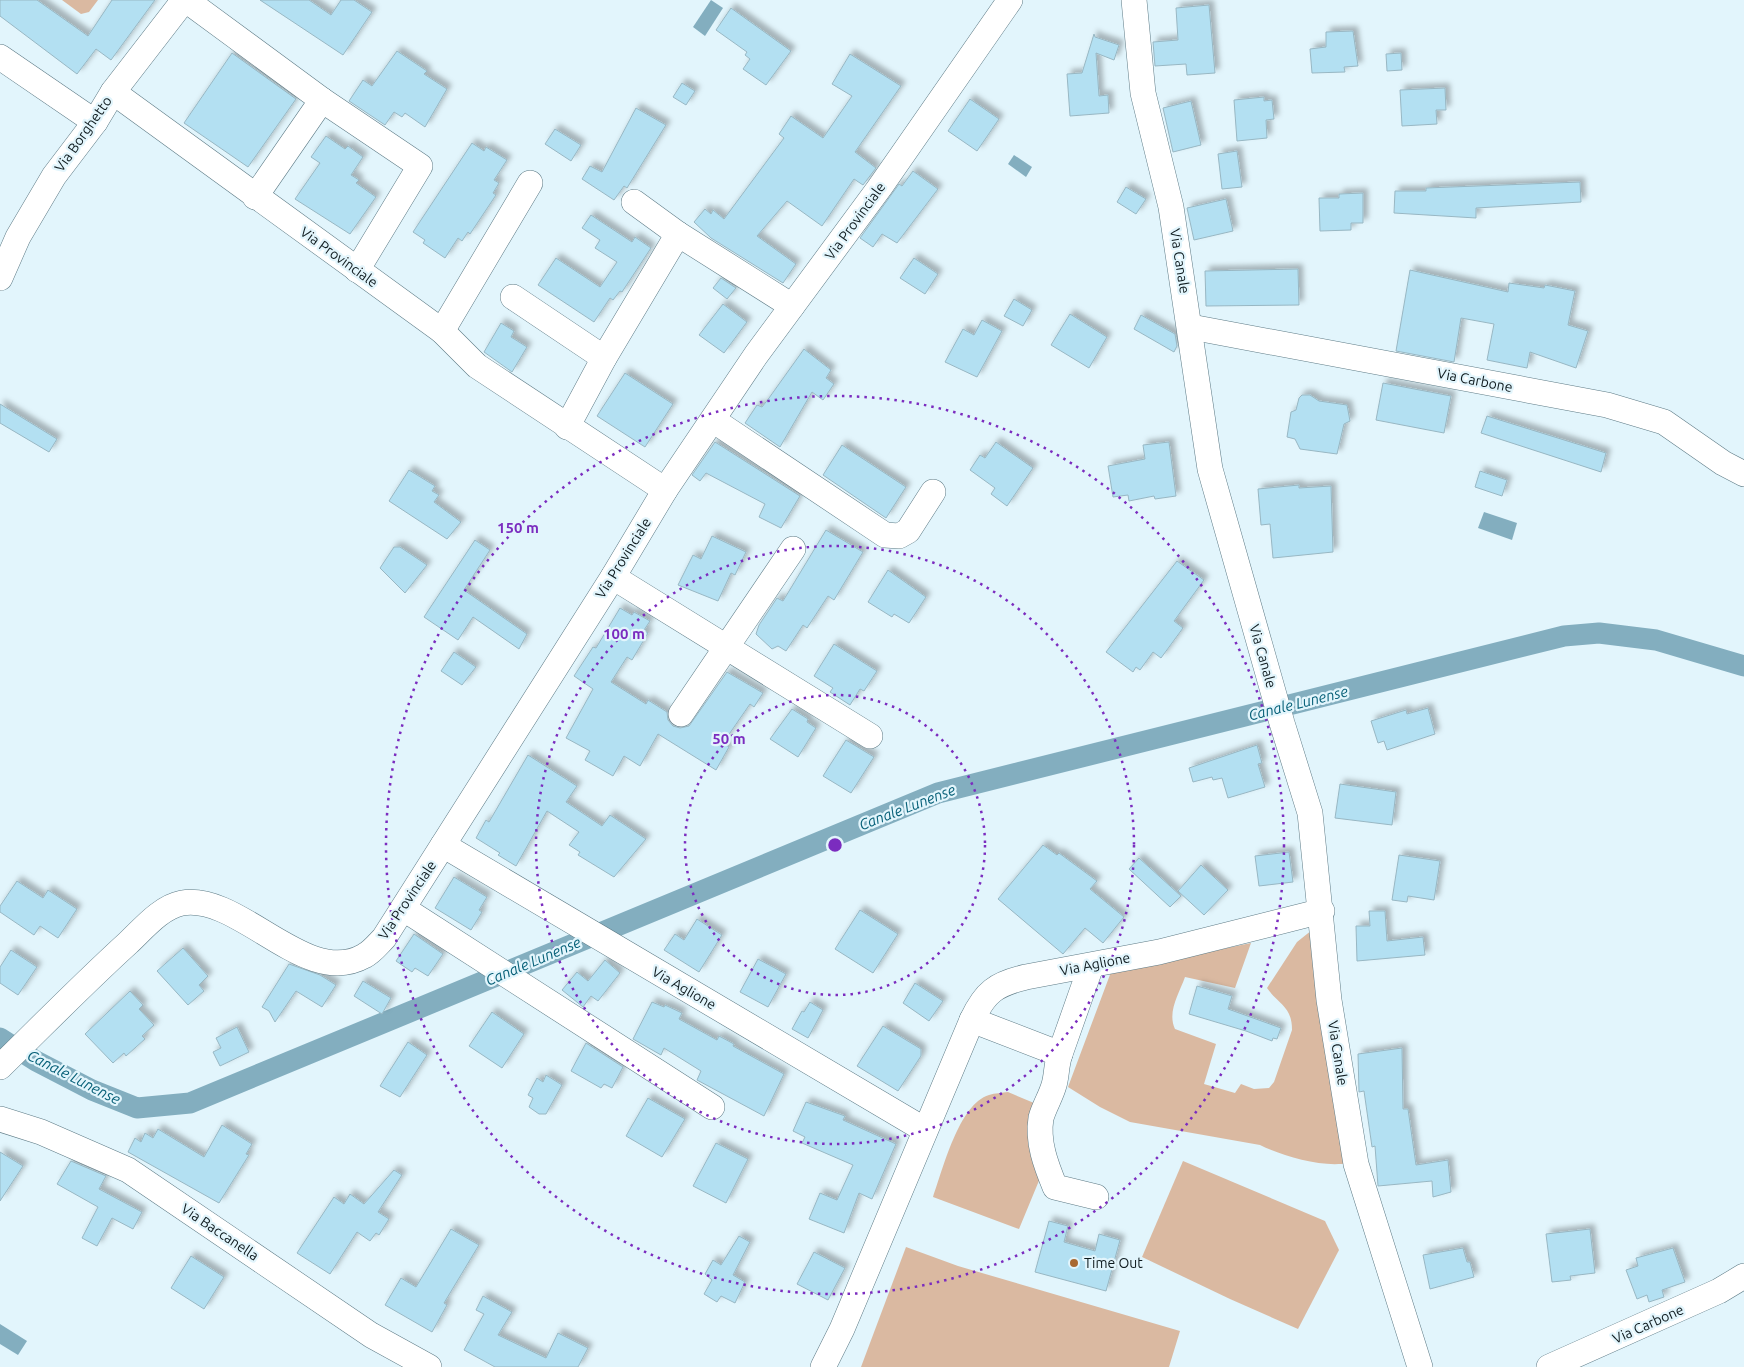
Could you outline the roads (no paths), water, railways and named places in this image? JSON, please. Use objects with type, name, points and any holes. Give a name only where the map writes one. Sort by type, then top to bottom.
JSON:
[{"type":"street","name":"Via Borghetto","points":[[0,278],[18,237],[54,176],[95,122],[112,92],[185,0]]},
{"type":"street","points":[[185,0],[322,100],[420,166],[357,270]]},
{"type":"street","name":"Via Provinciale","points":[[13,1055],[99,970],[158,916],[182,903],[196,902],[213,906],[302,954],[326,961],[348,963],[365,956],[384,938],[613,577],[665,490],[792,306],[880,187],[1010,0]]},
{"type":"street","name":"Via Canale","points":[[1134,0],[1143,93],[1171,207],[1191,328],[1210,469],[1282,723],[1310,814],[1322,910],[1329,1000],[1356,1164],[1420,1367]]},
{"type":"street","points":[[0,58],[95,122]]},
{"type":"street","name":"Via Provinciale","points":[[112,92],[255,198],[442,331],[477,366],[665,490]]},
{"type":"street","points":[[255,198],[322,100]]},
{"type":"street","points":[[442,331],[530,183]]},
{"type":"street","points":[[634,202],[678,234],[792,306]]},
{"type":"street","points":[[567,427],[604,358],[678,234]]},
{"type":"street","points":[[513,297],[604,358]]},
{"type":"street","name":"Via Carbone","points":[[1191,328],[1607,405],[1664,422],[1723,463],[1744,474]]},
{"type":"street","points":[[713,420],[885,535],[899,536],[908,531],[933,492]]},
{"type":"street","points":[[681,714],[793,549]]},
{"type":"street","points":[[613,577],[870,736]]},
{"type":"street","name":"Via Aglione","points":[[443,845],[925,1130]]},
{"type":"street","points":[[404,909],[520,986],[712,1107]]},
{"type":"street","name":"Via Aglione","points":[[823,1367],[842,1329],[972,1020],[981,1000],[993,989],[1007,981],[1159,952],[1322,910]]},
{"type":"street","points":[[1091,966],[1056,1065],[1055,1083],[1042,1117],[1039,1137],[1055,1187],[1096,1197]]},
{"type":"street","points":[[972,1020],[1060,1054]]},
{"type":"street","name":"Via Baccanella","points":[[0,1119],[41,1132],[128,1170],[372,1335],[429,1367]]},
{"type":"street","name":"Via Carbone","points":[[1549,1367],[1719,1291],[1744,1276]]},
{"type":"water","points":[[711,0],[723,8],[705,36],[693,27]]},
{"type":"water","points":[[1014,155],[1032,167],[1026,177],[1008,164]]},
{"type":"water","points":[[1484,512],[1517,523],[1512,540],[1478,528]]},
{"type":"water","points":[[0,1324],[27,1341],[18,1355],[0,1344]]},
{"type":"waterway","name":"Canale Lunense","points":[[0,1038],[36,1061],[92,1090],[137,1108],[190,1103],[938,793],[1564,636],[1599,633],[1656,640],[1744,666]]},
{"type":"place","name":"Time Out","points":[[1074,1263]]}]
